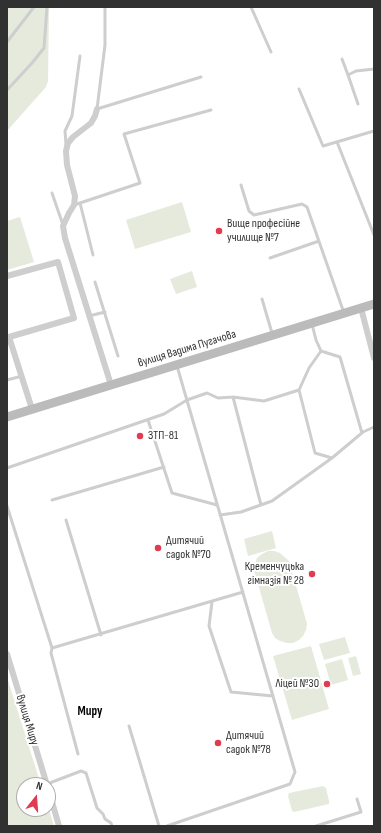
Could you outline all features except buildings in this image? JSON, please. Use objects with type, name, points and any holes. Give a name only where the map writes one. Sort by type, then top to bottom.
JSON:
[{"type":"street","points":[[97,109],[91,123],[73,137],[68,143],[66,151],[67,165],[76,196],[74,205],[63,226],[64,238],[110,385]]},
{"type":"street","points":[[7,276],[58,262],[74,318],[9,337],[32,409]]},
{"type":"street","name":"вулиця Вадима Пугачова","points":[[7,416],[374,304]]},
{"type":"street","points":[[361,308],[374,358]]},
{"type":"street","name":"вулиця Миру","points":[[7,654],[45,777]]},
{"type":"street","name":"вулиця Миру","points":[[56,816],[59,826]]},
{"type":"lane","points":[[7,42],[34,7]]},
{"type":"lane","points":[[7,90],[42,51],[45,36],[47,7]]},
{"type":"lane","points":[[105,7],[105,45],[97,109],[200,77]]},
{"type":"lane","points":[[251,7],[271,52]]},
{"type":"lane","points":[[66,151],[65,131],[72,116],[80,56]]},
{"type":"lane","points":[[342,59],[358,104]]},
{"type":"lane","points":[[348,75],[374,69]]},
{"type":"lane","points":[[299,89],[323,146],[374,131]]},
{"type":"lane","points":[[74,205],[140,183],[124,134],[211,110]]},
{"type":"lane","points":[[337,142],[374,235]]},
{"type":"lane","points":[[241,185],[249,211],[254,215],[302,204],[307,207],[344,313]]},
{"type":"lane","points":[[52,193],[63,226]]},
{"type":"lane","points":[[80,203],[93,254]]},
{"type":"lane","points":[[270,258],[319,241]]},
{"type":"lane","points":[[95,282],[118,356]]},
{"type":"lane","points":[[262,299],[273,335]]},
{"type":"lane","points":[[89,316],[105,312]]},
{"type":"lane","points":[[311,323],[321,351],[340,357],[362,433]]},
{"type":"lane","points":[[321,351],[308,368],[299,390],[315,453],[332,458]]},
{"type":"lane","points":[[167,826],[290,784],[295,772],[177,364]]},
{"type":"lane","points":[[7,380],[22,376]]},
{"type":"lane","points":[[7,468],[164,414],[187,400],[207,393],[218,398],[233,397],[264,401],[299,390]]},
{"type":"lane","points":[[233,397],[261,505]]},
{"type":"lane","points":[[148,420],[172,493],[218,505]]},
{"type":"lane","points":[[220,515],[242,512],[272,501],[332,458],[362,433],[374,427]]},
{"type":"lane","points":[[52,500],[164,467]]},
{"type":"lane","points":[[7,506],[52,648],[51,653],[78,754]]},
{"type":"lane","points":[[66,520],[101,635]]},
{"type":"lane","points":[[52,648],[101,635],[243,592]]},
{"type":"lane","points":[[212,602],[209,626],[231,692],[273,696]]},
{"type":"lane","points":[[129,726],[159,826]]},
{"type":"lane","points":[[56,781],[81,771],[86,773],[97,808],[112,826]]},
{"type":"lane","points":[[316,826],[361,812],[356,799]]},
{"type":"shaded area","points":[[7,7],[49,7],[48,81],[46,87],[7,131]]},
{"type":"shaded area","points":[[182,202],[191,232],[135,249],[126,220]]},
{"type":"shaded area","points":[[20,217],[34,262],[7,270],[7,221]]},
{"type":"shaded area","points":[[192,271],[197,287],[176,294],[170,279]]},
{"type":"shaded area","points":[[272,531],[276,548],[248,556],[244,539]]},
{"type":"shaded area","points":[[268,551],[280,553],[289,561],[307,624],[303,636],[293,643],[280,641],[275,638],[272,633],[254,570],[257,558]]},
{"type":"shaded area","points":[[345,637],[350,653],[324,660],[319,644]]},
{"type":"shaded area","points":[[311,646],[329,709],[292,720],[273,656]]},
{"type":"shaded area","points":[[356,656],[361,674],[353,676],[348,658]]},
{"type":"shaded area","points":[[342,659],[348,680],[331,685],[325,664]]},
{"type":"shaded area","points":[[7,677],[38,777],[16,777],[16,817],[51,817],[54,826],[7,826]]},
{"type":"shaded area","points":[[323,786],[326,788],[329,804],[294,812],[292,811],[288,796],[289,793]]},
{"type":"place","name":"Вище професійне училище №7","points":[[219,231]]},
{"type":"place","name":"ЗТП-81","points":[[140,436]]},
{"type":"place","name":"Дитячий садок №70","points":[[158,548]]},
{"type":"place","name":"Кременчуцька гімназія № 28","points":[[312,574]]},
{"type":"place","name":"Ліцей №30","points":[[327,684]]},
{"type":"place","name":"Дитячий садок №78","points":[[218,743]]},
{"type":"district","name":"Миру","points":[[90,712]]}]
